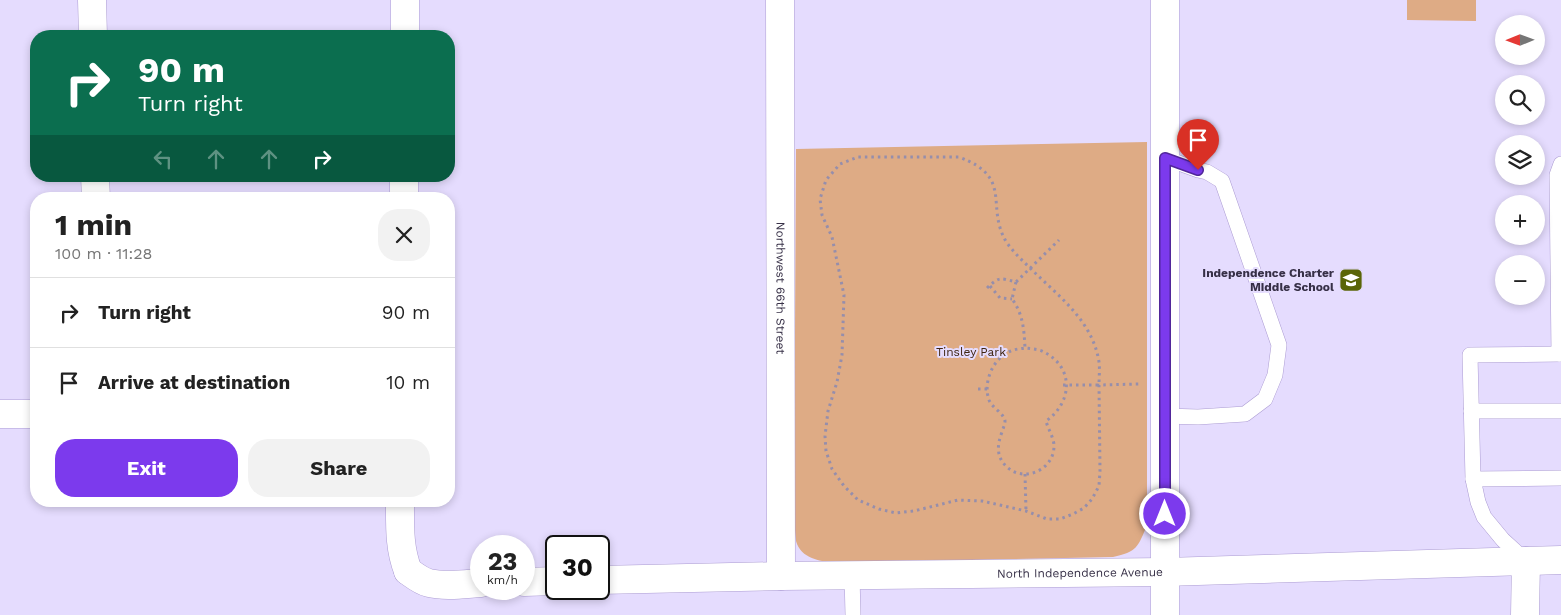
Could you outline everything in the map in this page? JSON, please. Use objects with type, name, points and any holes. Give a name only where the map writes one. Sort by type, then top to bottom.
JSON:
[{"type":"street","points":[[92,0],[93,30]]},
{"type":"street","points":[[405,30],[406,0]]},
{"type":"street","name":"Northwest 66th Street","points":[[780,0],[781,576]]},
{"type":"street","points":[[1165,0],[1165,615]]},
{"type":"street","points":[[0,414],[30,414]]},
{"type":"street","points":[[400,507],[401,545],[408,571],[429,583],[470,583]]},
{"type":"street","name":"North Independence Avenue","points":[[610,580],[1165,572],[1561,560]]},
{"type":"street","points":[[1525,615],[1526,561]]},
{"type":"lane","points":[[1165,158],[1207,172],[1222,180],[1280,345],[1275,375],[1265,399],[1245,414],[1198,417],[1165,416]]},
{"type":"lane","points":[[1526,561],[1503,540],[1484,517],[1478,502],[1473,479],[1470,355],[1560,354],[1557,175],[1561,164]]},
{"type":"lane","points":[[1471,411],[1561,411]]},
{"type":"lane","points":[[1473,479],[1561,478]]},
{"type":"lane","points":[[852,575],[853,615]]},
{"type":"path","points":[[959,156],[974,162],[988,173],[996,191],[999,223],[1006,241],[1016,256],[1075,312],[1086,328],[1098,361],[1099,385],[1099,486],[1092,499],[1084,508],[1073,514],[1060,519],[1047,519],[1026,511],[982,501],[958,500],[914,511],[896,513],[879,509],[858,500],[844,486],[832,469],[826,451],[824,436],[828,411],[837,382],[842,355],[844,295],[832,237],[822,215],[820,199],[826,180],[840,164],[858,157],[959,156]]},
{"type":"path","points":[[1025,348],[1022,316],[1012,299],[1016,282],[1059,240]]},
{"type":"path","points":[[1012,299],[1000,298],[988,287],[997,279],[1004,278],[1016,282]]},
{"type":"path","points":[[1025,348],[1043,351],[1058,363],[1063,370],[1065,385],[1062,404],[1057,412],[1046,421],[1054,445],[1053,456],[1046,466],[1038,472],[1020,474],[1012,471],[1000,458],[997,450],[1005,419],[990,400],[988,389],[990,374],[999,359],[1007,352],[1025,348]]},
{"type":"path","points":[[1065,385],[1165,383]]},
{"type":"path","points":[[978,389],[988,389]]},
{"type":"path","points":[[1025,474],[1026,511]]},
{"type":"green space","points":[[1407,0],[1476,0],[1476,21],[1407,20]]},
{"type":"green space","name":"Tinsley Park","points":[[1147,142],[1147,525],[1136,547],[1127,553],[1113,557],[836,563],[812,558],[802,552],[796,541],[794,520],[796,149]]},
{"type":"place","name":"Independence Charter Middle School","points":[[1351,280]]},
{"type":"route","points":[[1165,514],[1165,158],[1198,170]]}]
